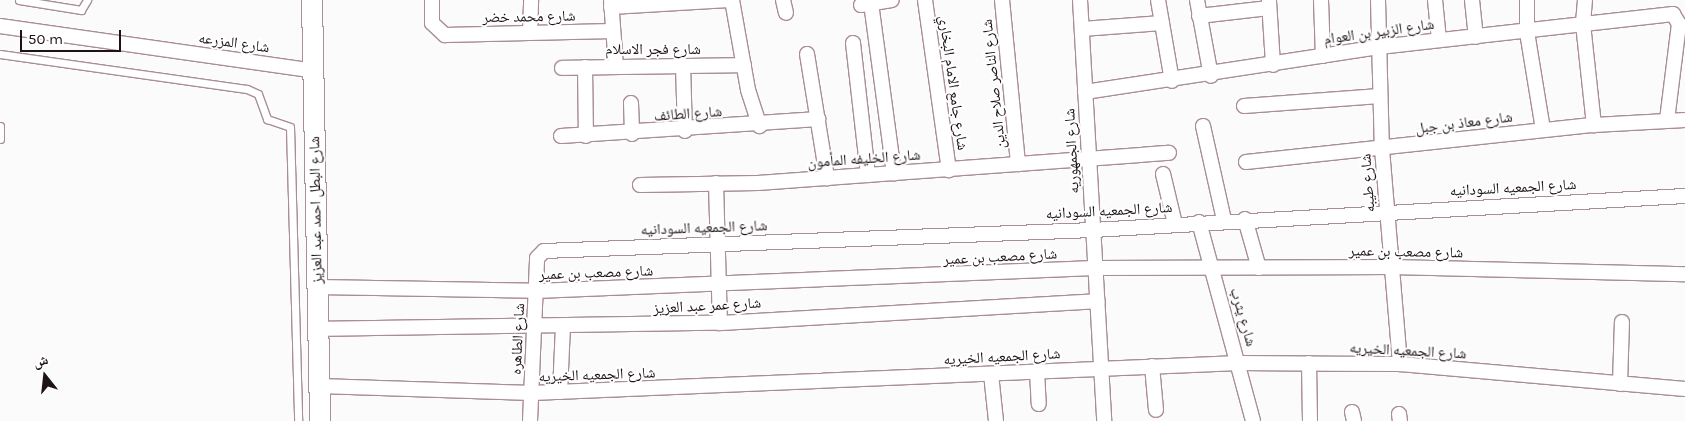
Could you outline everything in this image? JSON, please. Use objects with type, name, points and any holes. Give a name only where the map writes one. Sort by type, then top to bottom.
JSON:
[{"type":"main road","name":"شارع البطل احمد عبد العزيز","points":[[312,0],[315,71],[320,421]]},
{"type":"street","name":"شارع محمد خضر","points":[[432,0],[432,23],[445,35],[613,31]]},
{"type":"street","points":[[530,33],[531,0]]},
{"type":"street","points":[[616,66],[611,3],[730,0],[760,126]]},
{"type":"street","points":[[892,0],[866,4],[894,173]]},
{"type":"street","name":"شارع جامع الامام البخاري","points":[[925,0],[949,170]]},
{"type":"street","name":"شارع الناصر صلاح الدين","points":[[1002,0],[1018,164]]},
{"type":"street","name":"شارع الجمهوريه","points":[[1080,0],[1104,421]]},
{"type":"street","points":[[1158,0],[1172,81]]},
{"type":"street","points":[[1197,0],[1211,76]]},
{"type":"street","points":[[1321,0],[1323,56]]},
{"type":"street","name":"شارع طيبه","points":[[1378,0],[1382,149],[1400,364]]},
{"type":"street","points":[[1435,0],[1439,40]]},
{"type":"street","points":[[1472,0],[1476,37]]},
{"type":"street","points":[[1527,0],[1527,32],[1543,130]]},
{"type":"street","points":[[1585,0],[1583,24],[1594,125]]},
{"type":"street","points":[[1199,16],[1269,4],[1273,65]]},
{"type":"street","name":"شارع الزبير بن العوام","points":[[1086,92],[1211,76],[1379,47],[1527,32],[1583,24],[1677,16],[1668,120]]},
{"type":"street","points":[[1082,29],[1162,23]]},
{"type":"street","name":"شارع المزرعه","points":[[0,26],[315,71]]},
{"type":"street","points":[[853,43],[868,174]]},
{"type":"street","points":[[807,54],[827,178]]},
{"type":"street","name":"شارع فجر الاسلام","points":[[562,68],[744,65]]},
{"type":"street","points":[[683,66],[685,131]]},
{"type":"street","points":[[585,67],[586,136]]},
{"type":"street","points":[[1244,106],[1380,96]]},
{"type":"street","points":[[631,103],[632,134]]},
{"type":"street","name":"شارع الطائف","points":[[561,136],[685,131],[760,126],[818,119]]},
{"type":"street","name":"شارع معاذ بن جبل","points":[[1246,162],[1594,125],[1685,120]]},
{"type":"street","points":[[1202,126],[1224,220]]},
{"type":"street","name":"شارع الخليفه المأمون","points":[[640,185],[716,184],[827,178],[1169,153]]},
{"type":"street","points":[[1163,174],[1174,224]]},
{"type":"street","points":[[716,184],[720,323]]},
{"type":"street","name":"شارع الجمعيه السودانيه","points":[[537,258],[550,250],[1093,230],[1224,220],[1685,196]]},
{"type":"street","points":[[1245,219],[1259,268]]},
{"type":"street","name":"شارع يثرب","points":[[1200,222],[1253,421]]},
{"type":"street","name":"شارع الطاهره","points":[[530,421],[537,258]]},
{"type":"street","name":"شارع مصعب بن عمير","points":[[317,287],[536,291],[719,286],[1096,268],[1392,267],[1685,274]]},
{"type":"street","name":"شارع عمر عبد العزيز","points":[[318,329],[563,327],[720,323],[1097,301]]},
{"type":"street","points":[[1620,384],[1622,322]]},
{"type":"street","points":[[560,392],[563,327]]},
{"type":"street","points":[[1309,363],[1310,421]]},
{"type":"street","name":"شارع الجمعيه الخيريه","points":[[319,386],[532,393],[1152,366],[1309,363],[1400,364],[1685,389]]},
{"type":"street","points":[[1152,366],[1156,410]]},
{"type":"street","points":[[1037,371],[1039,404]]},
{"type":"street","points":[[991,374],[996,421]]},
{"type":"lane","points":[[19,0],[81,10],[87,0]]},
{"type":"lane","points":[[0,54],[246,89],[258,94],[267,119],[290,127],[298,421]]},
{"type":"lane","points":[[0,126],[0,139]]}]
